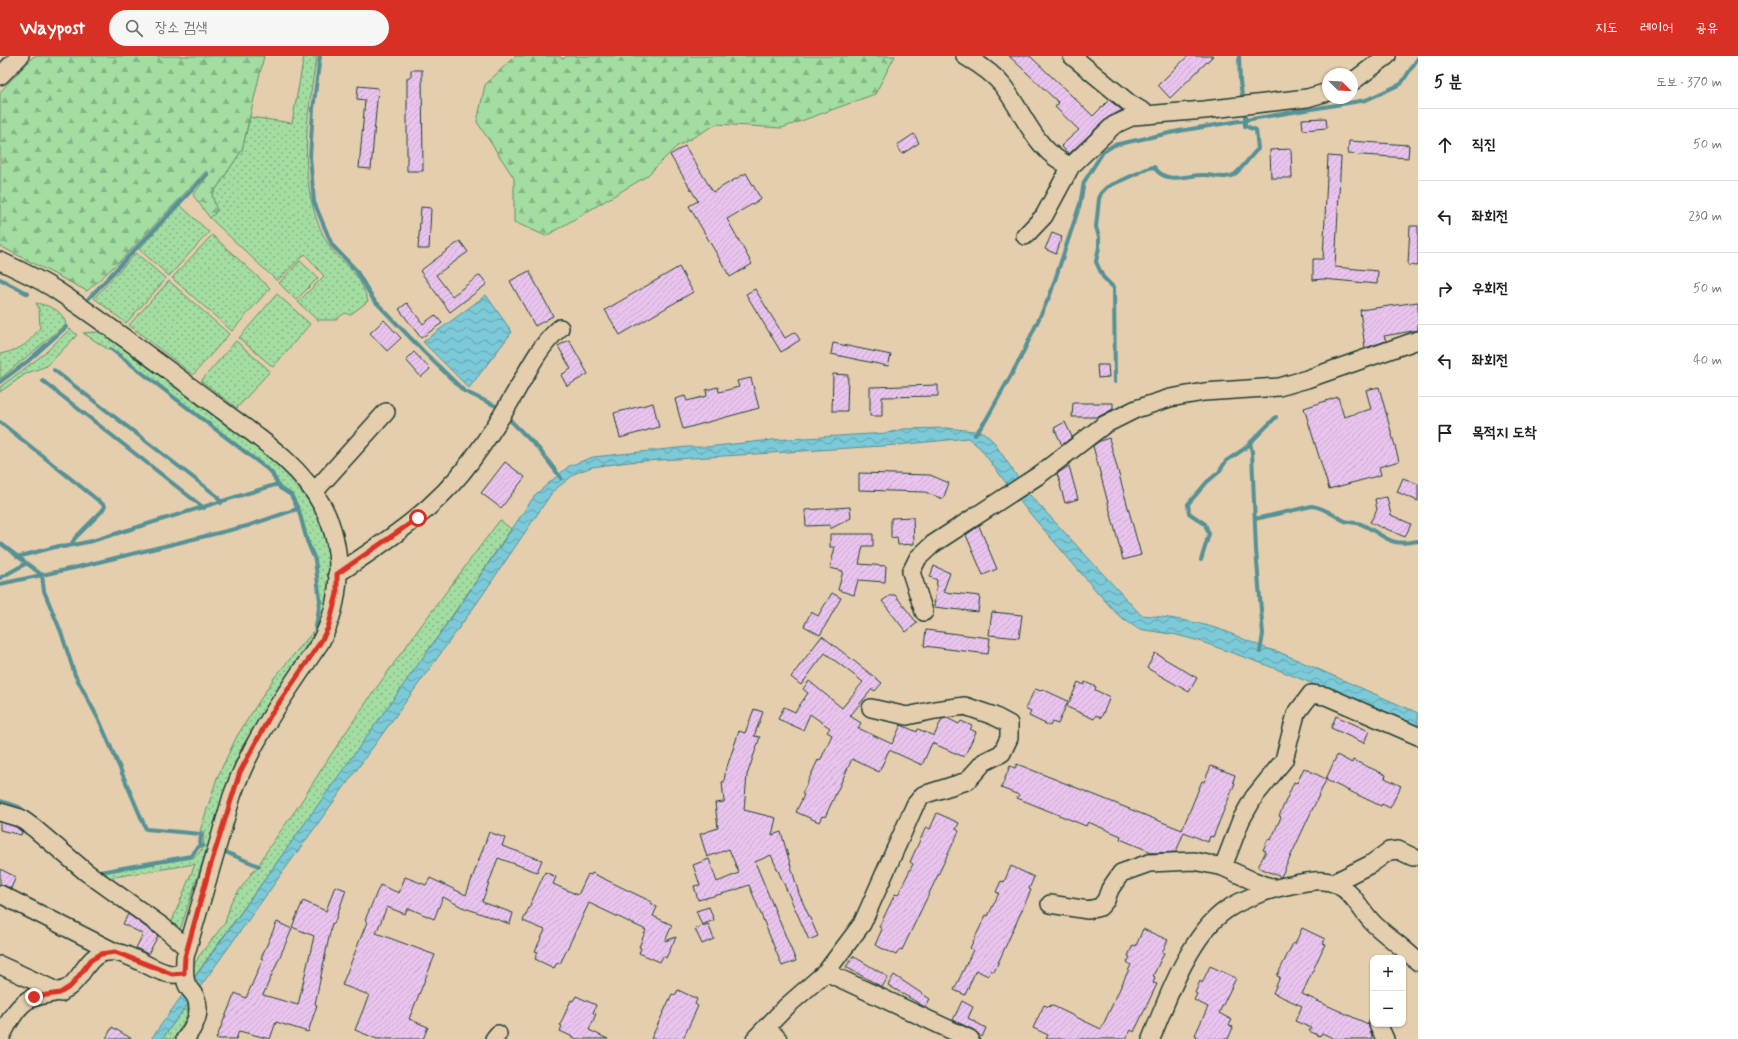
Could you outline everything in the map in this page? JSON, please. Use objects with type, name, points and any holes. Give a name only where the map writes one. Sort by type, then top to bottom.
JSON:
[{"type":"street","points":[[0,76],[20,56]]},
{"type":"street","points":[[965,56],[986,68],[1003,85],[1046,150],[1059,162],[1071,166]]},
{"type":"street","points":[[1072,56],[1129,103],[1149,115]]},
{"type":"street","points":[[1358,78],[1387,56]]},
{"type":"street","points":[[1025,236],[1044,216],[1071,166],[1114,125],[1134,116],[1307,98],[1322,94]]},
{"type":"street","points":[[0,261],[56,290],[156,360],[277,452],[303,477],[314,492],[323,507],[332,529],[338,552],[337,594],[328,628],[320,643],[270,716],[240,772],[209,870],[188,948],[189,985],[198,1006],[197,1016],[192,1029],[185,1039]]},
{"type":"street","points":[[337,574],[418,518],[452,484],[471,461],[510,402],[536,355],[549,337],[560,328]]},
{"type":"street","points":[[924,612],[911,572],[918,558],[933,544],[1039,475],[1104,425],[1136,409],[1170,398],[1204,392],[1279,387],[1307,379],[1418,340]]},
{"type":"street","points":[[314,492],[386,412]]},
{"type":"street","points":[[1223,867],[1241,820],[1254,797],[1284,760],[1296,714],[1311,694],[1326,696],[1418,736]]},
{"type":"street","points":[[778,1039],[760,1033],[826,972],[862,924],[915,805],[923,795],[967,781],[984,762],[1002,753],[1009,738],[1008,724],[994,716],[965,706],[907,716],[871,708]]},
{"type":"street","points":[[0,812],[20,818],[34,828],[86,872],[163,927],[188,948]]},
{"type":"street","points":[[1333,883],[1371,864],[1389,851],[1398,850],[1413,857]]},
{"type":"street","points":[[1050,904],[1088,910],[1100,907],[1106,900],[1110,889],[1122,873],[1149,863],[1194,860],[1223,867],[1273,888]]},
{"type":"street","points":[[1151,1039],[1176,977],[1206,929],[1226,910],[1273,888],[1320,880],[1340,886],[1356,901],[1398,952],[1418,962]]},
{"type":"street","points":[[0,894],[115,952],[172,974],[189,985]]},
{"type":"street","points":[[0,1039],[8,1024],[24,1003],[34,997],[60,993],[71,986],[91,960],[101,954],[115,952]]},
{"type":"street","points":[[0,964],[60,993]]},
{"type":"street","points":[[826,972],[970,1039]]},
{"type":"street","points":[[1379,1027],[1385,1039]]},
{"type":"green space","points":[[34,56],[264,56],[242,150],[212,195],[217,211],[210,218],[193,195],[209,174],[206,171],[121,260],[87,291],[0,246],[0,92]]},
{"type":"green space","points":[[304,56],[317,56],[307,127],[306,152],[311,200],[318,223],[328,244],[357,277],[363,287],[368,301],[350,315],[345,313],[335,320],[317,320],[298,302],[324,276],[305,254],[277,281],[210,218],[216,211],[212,195],[242,150],[250,117],[292,123]]},
{"type":"green space","points":[[515,56],[559,56],[563,59],[567,56],[895,56],[875,94],[782,128],[717,124],[676,147],[647,176],[546,236],[514,222],[514,178],[477,122],[485,85]]},
{"type":"green space","points":[[180,205],[209,232],[169,276],[139,249]]},
{"type":"green space","points":[[212,235],[270,288],[232,331],[172,278]]},
{"type":"green space","points":[[136,253],[166,279],[126,323],[94,298]]},
{"type":"green space","points":[[300,261],[318,278],[296,300],[279,283]]},
{"type":"green space","points":[[169,281],[229,334],[193,375],[129,325]]},
{"type":"green space","points":[[277,294],[310,324],[273,367],[239,338]]},
{"type":"green space","points":[[36,303],[54,309],[61,315],[66,324],[0,379],[0,354],[23,346],[40,328],[39,309]]},
{"type":"green space","points":[[70,329],[77,335],[47,366],[27,373],[0,392],[0,387],[44,354]]},
{"type":"green space","points":[[97,332],[103,334],[281,466],[313,500],[327,537],[330,552],[330,588],[324,618],[243,745],[235,763],[180,930],[170,926],[195,864],[107,878],[99,873],[192,858],[199,853],[204,846],[204,832],[200,831],[217,778],[237,736],[274,678],[317,627],[321,610],[316,560],[308,540],[300,511],[292,495],[281,488],[272,471],[111,348],[109,350],[83,333]]},
{"type":"green space","points":[[236,341],[270,371],[237,408],[201,381]]},
{"type":"green space","points":[[500,520],[511,529],[394,699],[192,980],[192,969],[199,956],[225,923],[231,902],[254,870],[258,867],[267,850],[296,810],[372,694]]},
{"type":"green space","points":[[187,1005],[187,1014],[185,1019],[173,1039],[162,1039]]},
{"type":"water","points":[[486,295],[512,332],[469,388],[423,342]]},
{"type":"water","points":[[947,428],[983,432],[993,441],[1029,494],[1141,615],[1180,620],[1209,626],[1279,652],[1418,713],[1418,726],[1266,665],[1199,641],[1177,635],[1138,629],[1118,615],[1098,593],[1021,503],[980,448],[968,438],[897,445],[629,462],[592,467],[576,473],[553,491],[479,600],[187,1005],[162,1039],[151,1039],[459,607],[535,495],[569,466],[593,457],[687,447],[706,447],[772,440],[887,433],[903,429]]},
{"type":"building","points":[[1009,56],[1030,56],[1093,116],[1109,100],[1122,110],[1107,118],[1069,154],[1061,146],[1079,130],[1055,107],[1059,103]]},
{"type":"building","points":[[1188,56],[1213,56],[1170,98],[1158,85]]},
{"type":"building","points":[[411,70],[422,70],[423,171],[407,171],[407,78],[411,78]]},
{"type":"building","points":[[358,86],[378,88],[371,169],[359,168],[365,100],[357,99]]},
{"type":"building","points":[[1326,118],[1327,128],[1303,130],[1302,119]]},
{"type":"building","points":[[914,134],[919,143],[902,154],[897,145]]},
{"type":"building","points":[[1349,141],[1409,145],[1408,158],[1348,154]]},
{"type":"building","points":[[685,146],[713,192],[746,173],[761,199],[727,219],[752,264],[730,277],[689,206],[698,201],[670,155]]},
{"type":"building","points":[[1291,149],[1292,178],[1271,178],[1270,150]]},
{"type":"building","points":[[1328,156],[1341,157],[1335,267],[1378,271],[1377,284],[1323,279],[1313,280],[1313,259],[1323,259]]},
{"type":"building","points":[[421,207],[431,208],[429,249],[418,249]]},
{"type":"building","points":[[1410,226],[1418,226],[1418,266],[1408,265]]},
{"type":"building","points":[[1052,233],[1062,237],[1056,254],[1045,249]]},
{"type":"building","points":[[460,241],[468,252],[436,275],[452,296],[480,275],[487,284],[450,312],[420,271]]},
{"type":"building","points":[[679,267],[693,292],[620,335],[605,310]]},
{"type":"building","points":[[529,271],[553,316],[535,326],[510,281]]},
{"type":"building","points":[[755,289],[785,338],[795,332],[800,340],[781,352],[746,294]]},
{"type":"building","points":[[1418,302],[1418,330],[1384,336],[1386,341],[1365,348],[1360,310]]},
{"type":"building","points":[[407,303],[423,324],[435,315],[442,323],[421,338],[399,309]]},
{"type":"building","points":[[384,320],[401,338],[387,351],[370,333]]},
{"type":"building","points":[[569,340],[588,374],[567,386],[561,375],[571,369],[558,346]]},
{"type":"building","points":[[833,343],[891,355],[888,366],[831,354]]},
{"type":"building","points":[[414,352],[430,369],[421,377],[406,360]]},
{"type":"building","points":[[1097,365],[1108,365],[1109,377],[1098,378]]},
{"type":"building","points":[[833,374],[848,375],[847,411],[832,411]]},
{"type":"building","points":[[751,378],[759,408],[683,429],[675,399],[685,396],[687,401],[707,396],[706,390],[718,387],[719,392],[739,387],[737,381]]},
{"type":"building","points":[[938,385],[938,396],[882,397],[882,416],[870,416],[870,387]]},
{"type":"building","points":[[1379,387],[1399,461],[1379,467],[1381,475],[1329,489],[1304,408],[1338,397],[1344,417],[1371,409],[1366,390]]},
{"type":"building","points":[[653,403],[659,427],[620,438],[614,413]]},
{"type":"building","points":[[1073,403],[1113,403],[1113,409],[1098,417],[1072,417]]},
{"type":"building","points":[[1065,422],[1072,437],[1062,445],[1054,428]]},
{"type":"building","points":[[1109,438],[1141,555],[1123,560],[1093,446],[1100,441]]},
{"type":"building","points":[[505,462],[525,477],[501,508],[481,493]]},
{"type":"building","points":[[1069,466],[1078,499],[1065,503],[1057,474]]},
{"type":"building","points":[[859,473],[930,475],[949,483],[943,499],[925,492],[859,490]]},
{"type":"building","points":[[1403,478],[1418,484],[1418,501],[1397,492]]},
{"type":"building","points":[[1387,497],[1391,515],[1411,524],[1405,537],[1370,522],[1377,510],[1375,499]]},
{"type":"building","points":[[850,507],[851,518],[830,529],[830,525],[806,526],[805,510]]},
{"type":"building","points":[[913,517],[914,544],[898,545],[897,537],[891,538],[891,518]]},
{"type":"building","points":[[979,526],[997,569],[983,575],[966,535]]},
{"type":"building","points":[[830,534],[873,534],[873,546],[863,546],[859,564],[886,566],[885,582],[858,580],[854,595],[838,590],[843,571],[830,568],[835,547],[830,547]]},
{"type":"building","points":[[934,566],[950,573],[943,592],[980,596],[978,612],[934,607],[937,580],[930,577]]},
{"type":"building","points":[[832,593],[841,598],[820,635],[804,626],[811,612],[818,616]]},
{"type":"building","points":[[891,595],[895,595],[917,623],[906,632],[882,601]]},
{"type":"building","points":[[992,612],[1022,615],[1019,638],[989,635]]},
{"type":"building","points":[[926,630],[990,638],[988,654],[924,646]]},
{"type":"building","points":[[822,636],[882,683],[875,691],[872,689],[850,716],[861,723],[858,728],[892,744],[901,725],[917,732],[918,729],[934,736],[942,719],[947,718],[959,724],[961,721],[972,726],[970,729],[976,732],[964,757],[932,743],[922,765],[889,750],[879,772],[852,759],[825,817],[822,816],[819,822],[796,812],[804,795],[802,794],[832,735],[827,732],[830,728],[810,714],[803,730],[778,719],[784,707],[795,712],[808,693],[803,689],[809,681],[842,708],[863,682],[825,653],[801,685],[791,677]]},
{"type":"building","points":[[1155,653],[1197,678],[1189,692],[1147,668]]},
{"type":"building","points":[[1078,682],[1084,685],[1085,682],[1096,687],[1095,690],[1110,697],[1101,718],[1096,715],[1094,719],[1067,707]]},
{"type":"building","points":[[1035,689],[1041,691],[1042,689],[1068,701],[1058,724],[1052,722],[1050,726],[1029,716],[1031,712],[1025,709]]},
{"type":"building","points":[[754,709],[763,712],[754,736],[760,737],[747,775],[744,810],[776,818],[772,835],[781,832],[799,894],[818,936],[809,940],[771,855],[755,862],[796,961],[782,966],[749,885],[733,891],[698,900],[694,886],[700,885],[693,865],[709,859],[717,882],[739,873],[729,849],[707,857],[700,834],[718,828],[715,803],[724,802],[722,782],[724,782],[726,767],[739,731],[745,733]]},
{"type":"building","points":[[1336,716],[1369,731],[1364,743],[1331,728]]},
{"type":"building","points":[[1337,755],[1352,763],[1353,760],[1386,775],[1385,778],[1401,786],[1390,808],[1382,804],[1381,806],[1326,780],[1281,877],[1258,867],[1266,851],[1263,850],[1268,839],[1271,840],[1281,817],[1279,816],[1294,782],[1297,783],[1304,768],[1326,779]]},
{"type":"building","points":[[1017,764],[1182,830],[1202,781],[1204,782],[1211,766],[1235,775],[1233,782],[1235,783],[1213,837],[1210,836],[1208,842],[1184,832],[1176,852],[1154,853],[1120,839],[1121,836],[1088,822],[1086,826],[1017,798],[1019,795],[1001,788],[1010,766],[1015,768]]},
{"type":"building","points":[[937,813],[959,823],[956,829],[959,831],[902,950],[900,949],[896,955],[875,945],[882,929],[879,927],[895,894],[898,895],[913,864],[910,862],[926,827],[930,829]]},
{"type":"building","points":[[0,822],[16,827],[22,832],[21,835],[0,830]]},
{"type":"building","points":[[489,832],[505,838],[502,846],[542,860],[537,872],[498,858],[482,902],[513,913],[510,924],[462,907],[443,897],[434,919],[411,909],[407,909],[405,914],[387,907],[376,933],[435,955],[409,1019],[428,1027],[423,1039],[377,1039],[355,1030],[369,995],[342,985],[367,922],[365,920],[380,885],[399,893],[405,877],[426,885],[430,878],[466,895]]},
{"type":"building","points":[[1011,866],[1034,877],[1029,889],[1031,890],[994,972],[991,970],[988,976],[976,970],[965,995],[954,990],[973,950],[970,948],[986,915],[988,916],[999,893],[996,892],[1001,881],[1004,882]]},
{"type":"building","points":[[0,869],[16,877],[11,888],[0,884]]},
{"type":"building","points":[[545,872],[556,877],[553,884],[578,895],[588,874],[591,875],[592,873],[652,902],[651,904],[657,907],[653,916],[672,925],[665,941],[676,937],[666,958],[663,956],[660,962],[639,953],[641,948],[639,947],[646,930],[589,903],[560,964],[557,963],[554,968],[535,959],[538,952],[535,951],[545,930],[523,921]]},
{"type":"building","points":[[335,886],[346,890],[334,924],[332,923],[315,1004],[317,1005],[308,1032],[276,1022],[270,1039],[239,1031],[236,1039],[216,1039],[235,993],[246,998],[263,959],[261,958],[277,922],[292,929],[263,995],[298,1005],[314,936],[292,927],[303,901],[326,911]]},
{"type":"building","points":[[709,907],[714,920],[702,925],[696,911]]},
{"type":"building","points":[[128,914],[158,936],[148,954],[136,948],[143,934],[123,924]]},
{"type":"building","points":[[708,924],[714,939],[702,944],[695,929]]},
{"type":"building","points":[[1302,928],[1325,939],[1323,944],[1325,944],[1302,994],[1368,1024],[1372,1036],[1371,1039],[1335,1039],[1322,1033],[1320,1036],[1309,1031],[1311,1028],[1295,1021],[1302,1006],[1273,993],[1280,977],[1277,976]]},
{"type":"building","points":[[1143,929],[1168,940],[1162,952],[1164,953],[1153,976],[1155,977],[1153,983],[1157,984],[1134,1032],[1131,1030],[1126,1039],[1046,1039],[1048,1035],[1033,1028],[1044,1005],[1049,1007],[1051,1005],[1101,1029],[1131,965],[1127,963],[1130,957],[1128,956],[1133,945],[1136,946]]},
{"type":"building","points":[[853,956],[888,977],[882,987],[846,967]]},
{"type":"building","points":[[1210,966],[1236,978],[1219,1013],[1232,1020],[1229,1025],[1233,1027],[1228,1039],[1196,1039],[1197,1036],[1195,1035],[1208,1007],[1194,1000],[1197,994],[1195,993],[1200,981],[1202,983]]},
{"type":"building","points":[[894,975],[930,999],[925,1007],[888,985]]},
{"type":"building","points":[[678,990],[697,999],[695,1004],[698,1006],[683,1039],[651,1039],[672,994],[675,995]]},
{"type":"building","points":[[576,996],[596,1005],[593,1013],[596,1014],[589,1030],[608,1039],[577,1039],[560,1031],[562,1026],[560,1025],[571,1000],[573,1001]]},
{"type":"building","points":[[962,1001],[973,1007],[968,1018],[986,1028],[982,1037],[974,1030],[953,1020]]},
{"type":"building","points":[[112,1027],[132,1039],[106,1039]]},
{"type":"waterway","points":[[320,56],[313,109],[310,157],[314,202],[332,245],[356,270],[373,299],[424,352],[464,391],[496,406],[500,410]]},
{"type":"waterway","points":[[1239,56],[1240,82],[1243,101]]},
{"type":"waterway","points":[[975,435],[986,420],[1020,359],[1050,295],[1080,204],[1084,182],[1103,152],[1114,145],[1179,131],[1366,100],[1401,84],[1418,58]]},
{"type":"waterway","points":[[1115,382],[1114,288],[1103,277],[1096,262],[1099,247],[1099,237],[1096,227],[1101,193],[1107,187],[1154,167],[1159,173],[1171,178],[1198,175],[1224,177],[1232,176],[1258,149],[1256,130],[1245,126],[1245,110]]},
{"type":"waterway","points":[[89,298],[207,174]]},
{"type":"waterway","points":[[0,279],[28,294]]},
{"type":"waterway","points":[[0,382],[28,361],[66,327]]},
{"type":"waterway","points":[[111,349],[271,472],[280,488],[291,495],[299,511],[307,541],[315,560],[320,601],[316,627]]},
{"type":"waterway","points":[[54,370],[217,496],[221,503]]},
{"type":"waterway","points":[[43,381],[204,508]]},
{"type":"waterway","points":[[506,416],[539,449],[561,478]]},
{"type":"waterway","points":[[1201,560],[1209,534],[1205,524],[1189,513],[1188,504],[1207,482],[1219,472],[1226,461],[1244,449],[1276,417]]},
{"type":"waterway","points":[[0,422],[105,506],[102,511],[75,538],[71,545]]},
{"type":"waterway","points":[[1250,443],[1252,452],[1256,550],[1263,634],[1260,652]]},
{"type":"waterway","points":[[17,557],[59,546],[63,547],[92,541],[278,484]]},
{"type":"waterway","points":[[1255,519],[1312,506],[1324,510],[1345,521],[1361,524],[1393,541],[1400,543],[1418,541]]},
{"type":"waterway","points":[[0,584],[74,568],[247,526],[297,509]]},
{"type":"waterway","points":[[0,543],[42,575],[44,591],[61,632],[75,675],[100,722],[146,829],[201,834],[200,845]]},
{"type":"waterway","points":[[0,578],[25,564]]},
{"type":"waterway","points":[[0,801],[19,807],[41,823]]},
{"type":"waterway","points":[[96,872],[191,856],[200,845],[203,846]]},
{"type":"waterway","points":[[225,852],[259,866]]},
{"type":"route","points":[[34,997],[60,993],[71,986],[91,960],[101,954],[115,952],[172,974],[184,973],[185,957],[209,870],[240,772],[258,735],[320,643],[328,628],[337,594],[337,574],[390,539],[418,518]]}]
